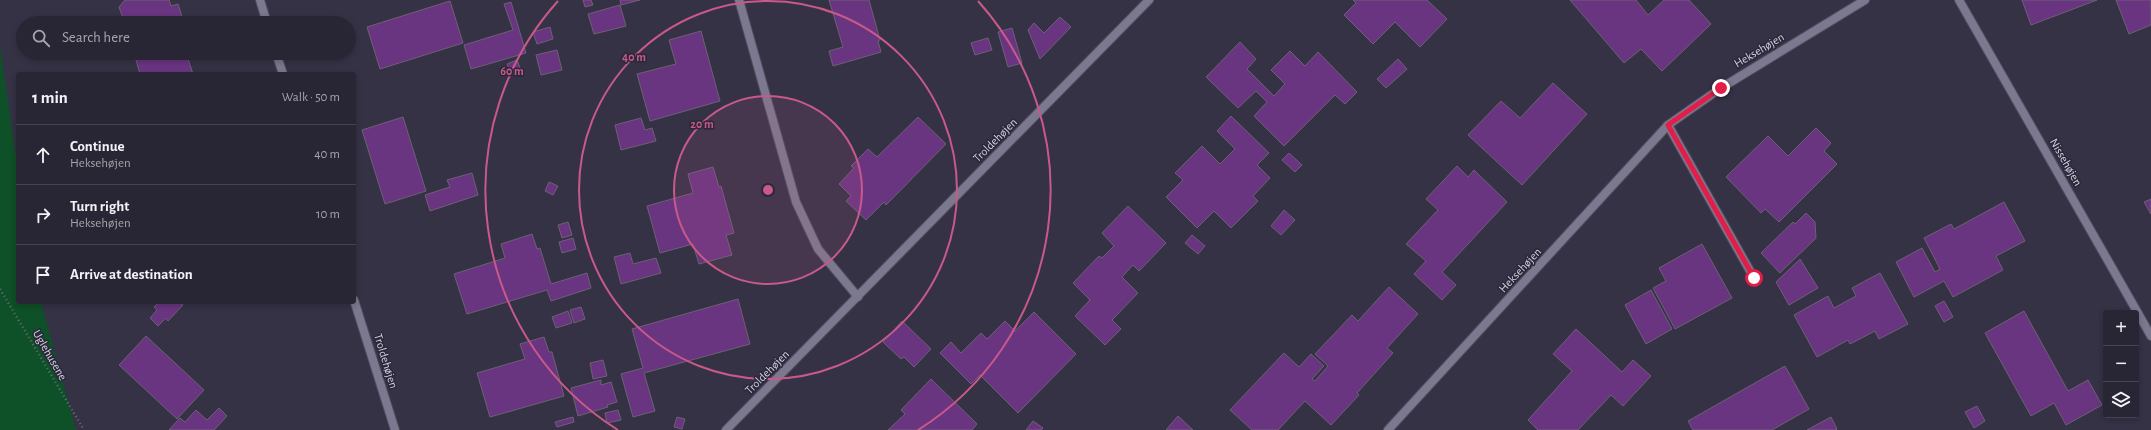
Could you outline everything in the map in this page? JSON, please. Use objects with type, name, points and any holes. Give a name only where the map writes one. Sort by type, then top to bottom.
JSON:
[{"type":"street","points":[[260,0],[265,16]]},
{"type":"street","points":[[739,0],[796,202],[818,248],[858,296]]},
{"type":"street","name":"Troldehøjen","points":[[726,430],[1149,0]]},
{"type":"street","name":"Heksehøjen","points":[[1388,430],[1668,125],[1721,88],[1865,0]]},
{"type":"street","name":"Nissehøjen","points":[[1959,0],[2150,333]]},
{"type":"street","points":[[278,60],[282,72]]},
{"type":"street","points":[[1668,125],[1754,278]]},
{"type":"street","name":"Troldehøjen","points":[[355,304],[395,430]]},
{"type":"path","name":"Uglehusene","points":[[0,289],[84,430]]},
{"type":"green space","points":[[0,46],[16,157],[16,304],[42,304],[76,430],[0,430]]},
{"type":"building","points":[[125,0],[169,0],[171,6],[178,4],[182,16],[122,16],[119,7]]},
{"type":"building","points":[[583,0],[591,0],[593,5],[585,7]]},
{"type":"building","points":[[620,0],[640,0],[621,5]]},
{"type":"building","points":[[829,0],[869,0],[880,40],[878,41],[881,52],[833,66],[829,51],[843,47]]},
{"type":"building","points":[[1353,0],[1427,0],[1447,19],[1420,47],[1395,22],[1373,44],[1344,15],[1356,3]]},
{"type":"building","points":[[1570,0],[1636,0],[1648,15],[1664,0],[1689,0],[1711,24],[1662,71],[1641,49],[1624,63]]},
{"type":"building","points":[[2022,0],[2097,0],[2031,25]]},
{"type":"building","points":[[2116,0],[2151,0],[2151,25],[2129,34]]},
{"type":"building","points":[[450,1],[463,43],[380,69],[367,27]]},
{"type":"building","points":[[511,2],[526,53],[471,69],[464,45],[513,30],[504,4]]},
{"type":"building","points":[[620,5],[626,26],[594,34],[588,14]]},
{"type":"building","points":[[1060,17],[1071,27],[1040,59],[1028,30],[1034,23],[1044,33]]},
{"type":"building","points":[[550,27],[553,39],[537,44],[533,32]]},
{"type":"building","points":[[1012,28],[1022,63],[1008,67],[998,32]]},
{"type":"building","points":[[701,31],[720,101],[650,121],[637,74],[676,64],[669,40]]},
{"type":"building","points":[[988,38],[992,50],[975,55],[971,43]]},
{"type":"building","points":[[1240,42],[1256,59],[1247,69],[1274,96],[1285,84],[1271,70],[1290,51],[1305,66],[1318,52],[1357,92],[1345,104],[1335,95],[1284,146],[1254,116],[1267,102],[1256,91],[1238,108],[1206,77]]},
{"type":"building","points":[[557,50],[562,70],[541,75],[536,55]]},
{"type":"building","points":[[1398,59],[1407,69],[1386,88],[1377,79]]},
{"type":"building","points":[[136,60],[188,60],[192,72],[139,72]]},
{"type":"building","points":[[517,60],[521,70],[511,74],[507,64]]},
{"type":"building","points":[[1553,83],[1587,114],[1522,185],[1468,135],[1501,101],[1520,118]]},
{"type":"building","points":[[1231,116],[1269,153],[1257,165],[1270,178],[1253,196],[1258,201],[1231,228],[1214,211],[1197,228],[1166,197],[1183,180],[1175,173],[1202,146],[1220,164],[1235,149],[1217,131]]},
{"type":"building","points":[[403,117],[426,191],[385,204],[362,130]]},
{"type":"building","points":[[918,117],[946,144],[886,205],[884,202],[866,220],[846,201],[851,196],[839,184],[854,168],[851,166],[868,149],[877,157]]},
{"type":"building","points":[[641,118],[645,130],[652,128],[656,141],[621,150],[615,125]]},
{"type":"building","points":[[1816,128],[1831,143],[1824,151],[1837,164],[1779,222],[1765,209],[1761,213],[1726,177],[1768,136],[1788,156]]},
{"type":"building","points":[[1289,153],[1302,165],[1295,172],[1282,160]]},
{"type":"building","points":[[1457,166],[1468,177],[1474,170],[1507,202],[1442,272],[1456,285],[1442,300],[1414,274],[1426,261],[1406,244],[1438,210],[1426,199]]},
{"type":"building","points":[[713,167],[719,187],[721,186],[734,233],[726,235],[732,255],[699,264],[693,244],[660,253],[647,206],[693,193],[688,174]]},
{"type":"building","points":[[472,173],[478,195],[430,211],[425,195],[450,187],[447,180]]},
{"type":"building","points":[[549,182],[558,186],[553,195],[545,191]]},
{"type":"building","points":[[2151,199],[2151,214],[2144,202]]},
{"type":"building","points":[[2004,202],[2025,241],[1996,256],[2003,270],[1953,297],[1944,281],[1914,297],[1896,262],[1922,248],[1935,272],[1940,269],[1924,238],[1951,224],[1954,229]]},
{"type":"building","points":[[1128,206],[1166,243],[1139,271],[1133,265],[1122,277],[1138,293],[1112,320],[1121,329],[1105,345],[1075,316],[1090,300],[1073,283],[1099,256],[1102,258],[1114,246],[1102,233]]},
{"type":"building","points":[[1284,210],[1295,220],[1281,235],[1271,226]]},
{"type":"building","points":[[1806,213],[1815,222],[1816,238],[1780,273],[1761,253],[1793,222],[1795,224]]},
{"type":"building","points":[[568,222],[572,235],[562,238],[558,225]]},
{"type":"building","points":[[532,234],[537,249],[540,248],[551,284],[587,273],[591,288],[551,301],[547,290],[467,314],[454,274],[505,258],[501,244]]},
{"type":"building","points":[[1192,235],[1205,246],[1198,254],[1185,243]]},
{"type":"building","points":[[573,238],[576,249],[562,253],[559,242]]},
{"type":"building","points":[[1702,244],[1732,298],[1675,329],[1653,288],[1666,281],[1659,268]]},
{"type":"building","points":[[630,253],[633,264],[656,258],[661,273],[621,284],[614,257]]},
{"type":"building","points":[[1800,259],[1818,288],[1789,305],[1776,282]]},
{"type":"building","points":[[1880,273],[1908,324],[1879,339],[1875,331],[1850,344],[1848,340],[1817,357],[1794,315],[1828,296],[1834,308],[1856,296],[1852,288]]},
{"type":"building","points":[[1389,287],[1418,314],[1387,348],[1393,353],[1357,393],[1359,395],[1331,425],[1305,401],[1278,430],[1252,430],[1230,410],[1284,353],[1299,367],[1311,354],[1324,366],[1312,379],[1315,381],[1328,366],[1315,354],[1352,315],[1358,321]]},
{"type":"building","points":[[1651,290],[1672,329],[1646,344],[1625,305]]},
{"type":"building","points":[[738,299],[750,344],[644,373],[655,411],[633,417],[621,374],[643,368],[632,329]]},
{"type":"building","points":[[1944,301],[1953,317],[1944,322],[1935,306]]},
{"type":"building","points":[[157,304],[183,305],[168,321],[166,318],[158,326],[150,318],[157,310],[154,307]]},
{"type":"building","points":[[581,307],[585,319],[574,323],[570,310]]},
{"type":"building","points":[[568,311],[572,323],[556,328],[552,317]]},
{"type":"building","points":[[2024,311],[2068,391],[2088,380],[2102,405],[2066,425],[2054,403],[2031,416],[1985,333]]},
{"type":"building","points":[[1034,312],[1076,354],[1018,413],[980,375],[971,384],[940,353],[951,342],[961,353],[981,333],[987,339],[1005,321],[1015,331]]},
{"type":"building","points":[[902,321],[931,349],[914,367],[904,357],[901,359],[883,342]]},
{"type":"building","points":[[1576,329],[1622,372],[1633,360],[1651,376],[1623,406],[1611,395],[1578,430],[1538,430],[1528,420],[1572,371],[1553,354]]},
{"type":"building","points":[[146,336],[204,390],[177,419],[119,365]]},
{"type":"building","points":[[544,337],[549,352],[552,352],[564,396],[490,417],[477,373],[525,359],[520,344]]},
{"type":"building","points":[[603,360],[607,376],[593,379],[590,363]]},
{"type":"building","points":[[1785,366],[1809,409],[1772,430],[1693,430],[1688,421]]},
{"type":"building","points":[[931,379],[977,424],[972,430],[888,430],[905,414],[901,410]]},
{"type":"building","points":[[601,380],[601,385],[611,382],[617,402],[607,405],[608,407],[578,416],[571,388]]},
{"type":"building","points":[[1977,406],[1985,421],[1974,428],[1965,412]]},
{"type":"building","points":[[219,408],[227,416],[214,430],[169,430],[180,418],[185,422],[196,410],[207,420]]},
{"type":"building","points":[[618,410],[621,420],[607,423],[605,413]]},
{"type":"building","points":[[1178,416],[1193,430],[1166,430]]},
{"type":"building","points":[[573,417],[574,422],[557,427],[555,422]]},
{"type":"building","points":[[677,417],[685,419],[682,429],[674,427]]},
{"type":"building","points":[[1831,417],[1837,429],[1836,430],[1807,430]]},
{"type":"building","points":[[1033,421],[1043,428],[1041,430],[1026,430]]},
{"type":"route","points":[[1721,88],[1668,125],[1754,278]]}]
